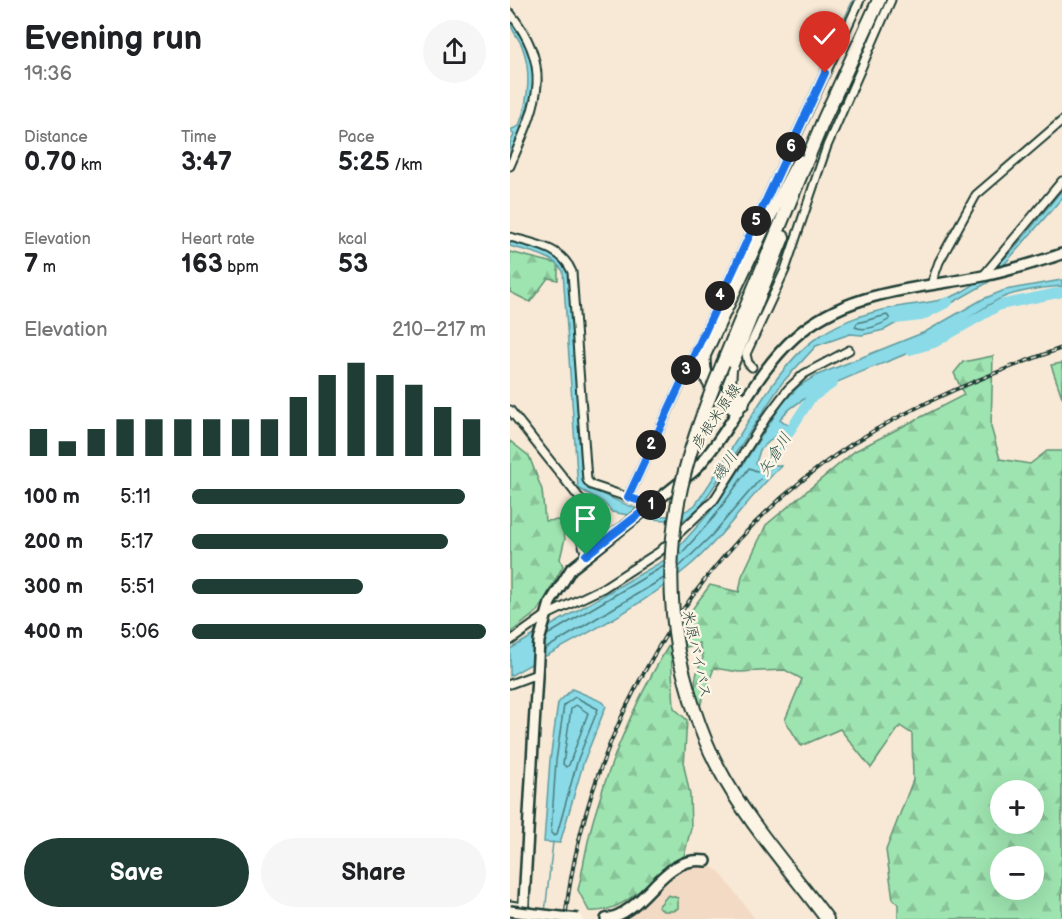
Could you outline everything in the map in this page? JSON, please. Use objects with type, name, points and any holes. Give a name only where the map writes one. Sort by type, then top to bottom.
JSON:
[{"type":"highway","name":"米原バイパス","points":[[827,919],[742,806],[717,766],[699,725],[678,652],[673,620],[670,566],[676,501],[696,429],[824,119],[879,0]]},
{"type":"highway","points":[[740,407],[717,395],[707,382],[703,364],[706,350],[764,229],[824,119]]},
{"type":"highway","points":[[740,407],[729,386],[730,369],[777,255],[807,161]]},
{"type":"main road","name":"彦根米原線","points":[[523,919],[537,671],[544,619],[563,580],[586,555],[694,471],[711,452],[775,358],[795,337],[820,317],[873,296],[1006,271],[1062,254]]},
{"type":"main road","points":[[606,919],[629,908],[678,864],[688,860],[706,861]]},
{"type":"main road","points":[[510,911],[578,919]]},
{"type":"street","points":[[628,497],[860,0]]},
{"type":"street","points":[[752,367],[748,363],[746,354],[785,270],[824,162],[827,146],[891,0]]},
{"type":"street","points":[[510,13],[531,44],[537,73],[532,116],[510,166]]},
{"type":"street","points":[[931,285],[939,262],[976,195],[1062,122]]},
{"type":"street","points":[[983,276],[1062,182]]},
{"type":"street","points":[[510,237],[549,248],[569,263],[574,280],[586,480],[591,485],[649,506]]},
{"type":"street","points":[[510,641],[544,619],[603,588],[659,552],[714,500],[766,418],[788,389],[819,365],[849,350]]},
{"type":"street","points":[[510,410],[581,500],[585,514],[578,530],[586,555]]},
{"type":"street","points":[[510,684],[537,671]]},
{"type":"street","points":[[510,905],[523,907]]},
{"type":"street","points":[[510,918],[515,919]]},
{"type":"shaded area","points":[[705,863],[720,872],[755,919],[621,919],[640,906],[664,881],[667,884],[678,871],[690,865]]},
{"type":"green space","points":[[510,252],[558,264],[558,280],[548,278],[530,302],[510,292]]},
{"type":"green space","points":[[993,356],[991,427],[1000,459],[1030,464],[1047,451],[1062,451],[1062,919],[898,919],[898,904],[893,899],[886,850],[913,780],[912,734],[900,726],[871,768],[840,729],[801,746],[785,720],[802,679],[785,670],[739,672],[714,668],[700,706],[695,688],[696,676],[703,658],[699,643],[671,652],[674,708],[687,720],[684,766],[690,795],[691,828],[684,856],[672,863],[640,891],[616,906],[589,911],[578,890],[590,833],[605,783],[642,694],[657,665],[691,611],[710,585],[739,592],[742,576],[766,525],[855,451],[964,395],[954,373],[963,362]]},
{"type":"green space","points":[[1062,363],[1062,397],[1051,365]]},
{"type":"green space","points":[[510,441],[529,456],[542,490],[545,521],[559,520],[565,538],[560,559],[563,566],[538,611],[510,633]]},
{"type":"green space","points":[[668,895],[678,898],[678,908],[674,911],[663,911],[658,907]]},
{"type":"water","points":[[510,20],[523,36],[534,70],[530,105],[510,157],[510,143],[514,135],[510,130],[519,126],[527,97],[528,76],[522,46]]},
{"type":"water","points":[[1062,190],[1062,198],[989,282],[950,304],[904,319],[884,330],[862,335],[850,334],[816,346],[782,383],[701,506],[683,521],[650,519],[612,512],[603,502],[578,488],[563,271],[546,257],[510,246],[510,241],[551,253],[568,272],[582,476],[586,485],[626,505],[669,516],[676,515],[695,505],[768,391],[801,351],[838,325],[869,313],[940,300],[960,293],[1003,260]]},
{"type":"water","points":[[1062,280],[1062,286],[1025,291],[1004,297],[921,348],[830,385],[792,407],[780,419],[788,425],[791,435],[787,440],[774,437],[760,450],[756,463],[759,466],[765,462],[781,466],[700,557],[667,584],[624,613],[510,676],[510,649],[670,557],[709,513],[782,404],[799,386],[815,376],[925,332],[983,299],[1005,290]]},
{"type":"water","points":[[572,689],[603,702],[606,706],[584,761],[560,843],[544,842],[550,760],[558,703]]},
{"type":"waterway","points":[[631,480],[853,0]]},
{"type":"waterway","name":"矢倉川","points":[[910,350],[934,343],[1000,305],[1062,292]]},
{"type":"waterway","name":"磯川","points":[[895,319],[921,316],[948,302]]},
{"type":"waterway","name":"矢倉川","points":[[762,474],[811,398],[833,383]]},
{"type":"waterway","points":[[545,912],[553,842]]},
{"type":"railway","points":[[565,919],[577,849],[597,780],[623,713],[657,650],[697,591],[743,536],[795,487],[852,444],[877,429],[954,390],[1062,348]]},
{"type":"route","points":[[586,555],[651,505],[628,497],[645,456],[825,73]]}]
